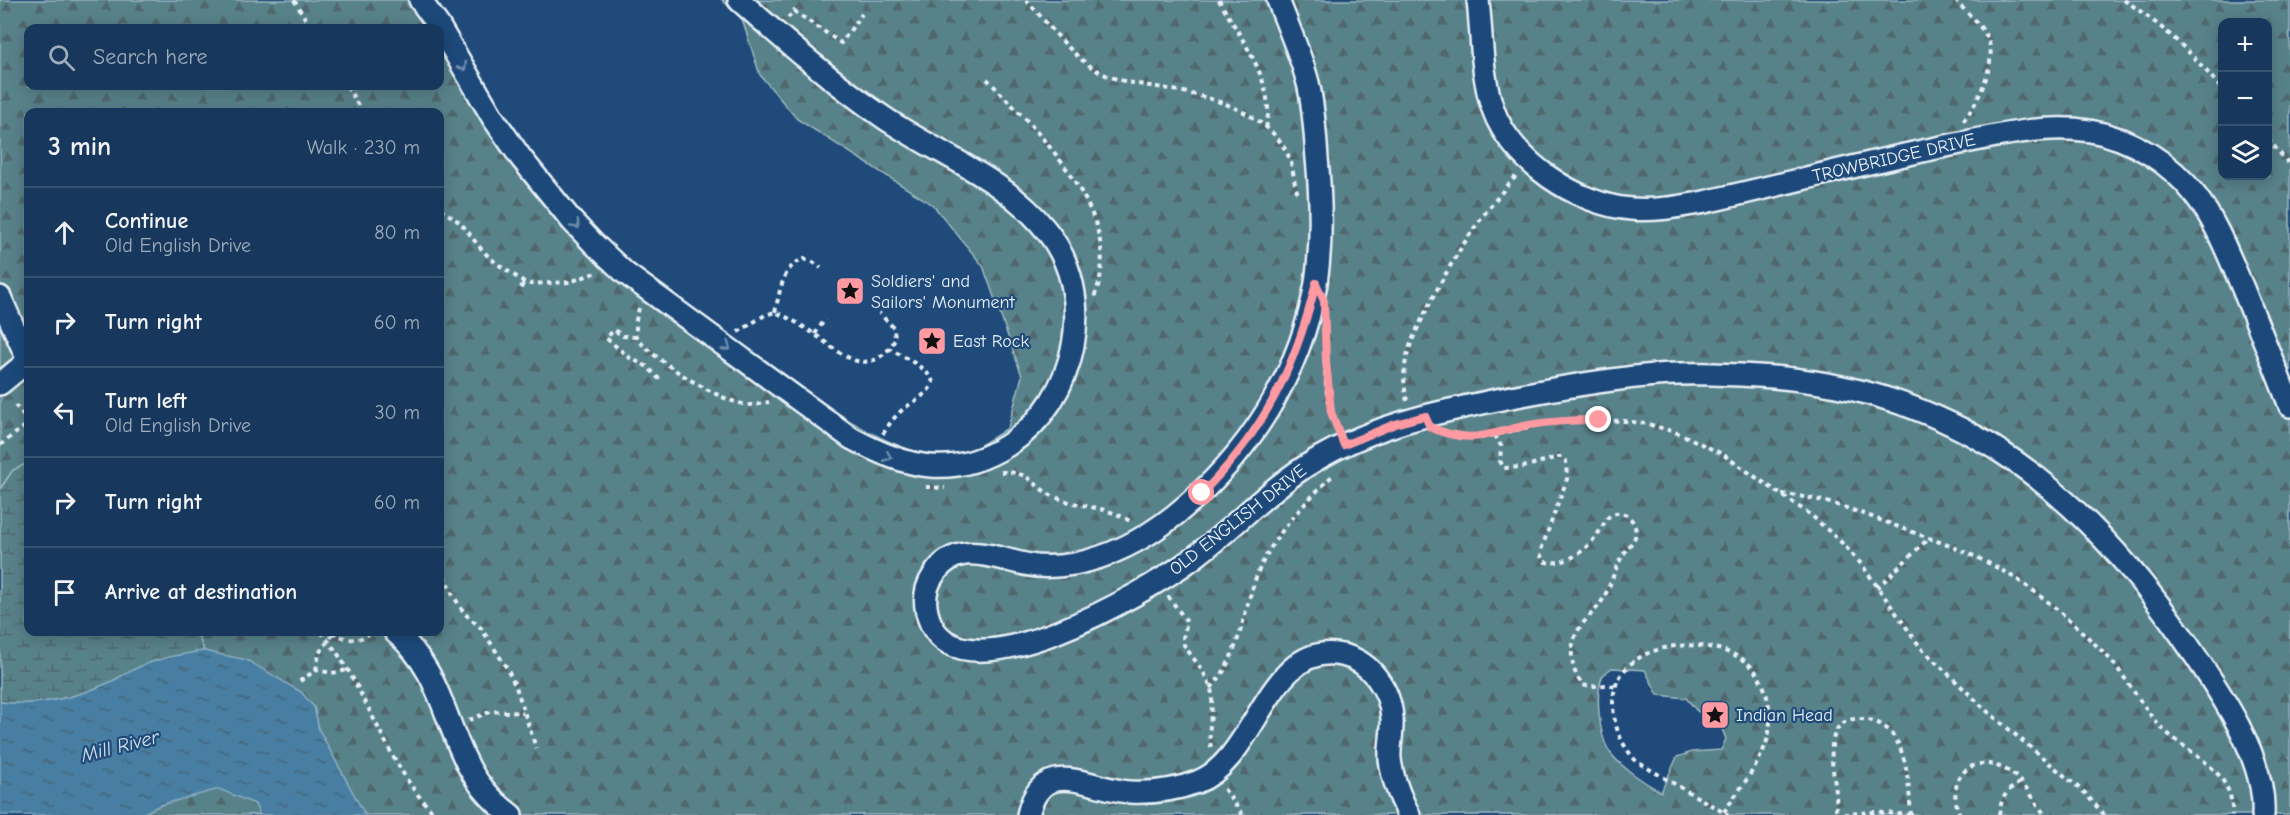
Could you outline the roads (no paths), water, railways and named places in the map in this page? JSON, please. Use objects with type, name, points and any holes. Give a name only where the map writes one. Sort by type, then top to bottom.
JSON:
[{"type":"street","points":[[420,0],[438,24]]},
{"type":"street","points":[[444,35],[493,118],[521,158],[572,221],[612,261],[851,438],[876,452],[907,464],[951,466],[965,465],[994,453],[1027,430],[1041,415],[1060,387],[1066,370],[1076,331],[1077,312],[1070,274],[1060,250],[1031,213],[982,176],[866,105],[824,74],[739,0]]},
{"type":"street","name":"OLD ENGLISH DRIVE","points":[[1278,0],[1309,85],[1319,176],[1320,231],[1316,283],[1307,319],[1298,348],[1267,412],[1225,470],[1170,520],[1146,536],[1099,558],[1053,567],[1032,566],[980,553],[962,554],[945,562],[935,573],[928,586],[925,601],[928,619],[934,631],[943,640],[955,647],[970,650],[1007,648],[1062,630],[1112,607],[1194,558],[1272,490],[1306,466],[1373,432],[1419,418],[1545,390],[1651,375],[1775,377],[1838,385],[1886,397],[1932,414],[1975,436],[2012,459],[2049,487],[2130,567],[2152,594],[2207,673],[2244,738],[2259,771],[2263,790],[2263,815]]},
{"type":"street","name":"TROWBRIDGE DRIVE","points":[[1478,0],[1483,61],[1492,109],[1501,128],[1529,161],[1562,185],[1604,204],[1630,209],[1666,208],[1722,198],[1935,148],[2012,133],[2065,129],[2090,131],[2114,137],[2135,146],[2156,158],[2176,174],[2195,194],[2209,214],[2227,250],[2290,406]]},
{"type":"street","points":[[0,297],[24,351]]},
{"type":"street","points":[[0,384],[24,363]]},
{"type":"street","points":[[399,636],[421,660],[435,683],[465,760],[476,778],[488,794],[511,815]]},
{"type":"street","points":[[1028,815],[1037,792],[1054,782],[1077,779],[1112,790],[1143,792],[1179,788],[1199,782],[1213,773],[1230,756],[1251,729],[1278,682],[1291,668],[1314,656],[1342,655],[1366,667],[1385,690],[1390,703],[1392,721],[1390,759],[1395,781],[1409,815]]},
{"type":"water","name":"Mill River","points":[[204,651],[247,660],[301,692],[314,707],[319,730],[365,815],[260,815],[255,804],[219,789],[160,805],[140,815],[0,815],[0,702],[42,702],[69,697],[96,688],[153,662]]},
{"type":"place","name":"Soldiers' and Sailors' Monument","points":[[850,291]]},
{"type":"place","name":"East Rock","points":[[932,341]]},
{"type":"place","name":"Indian Head","points":[[1715,715]]}]
